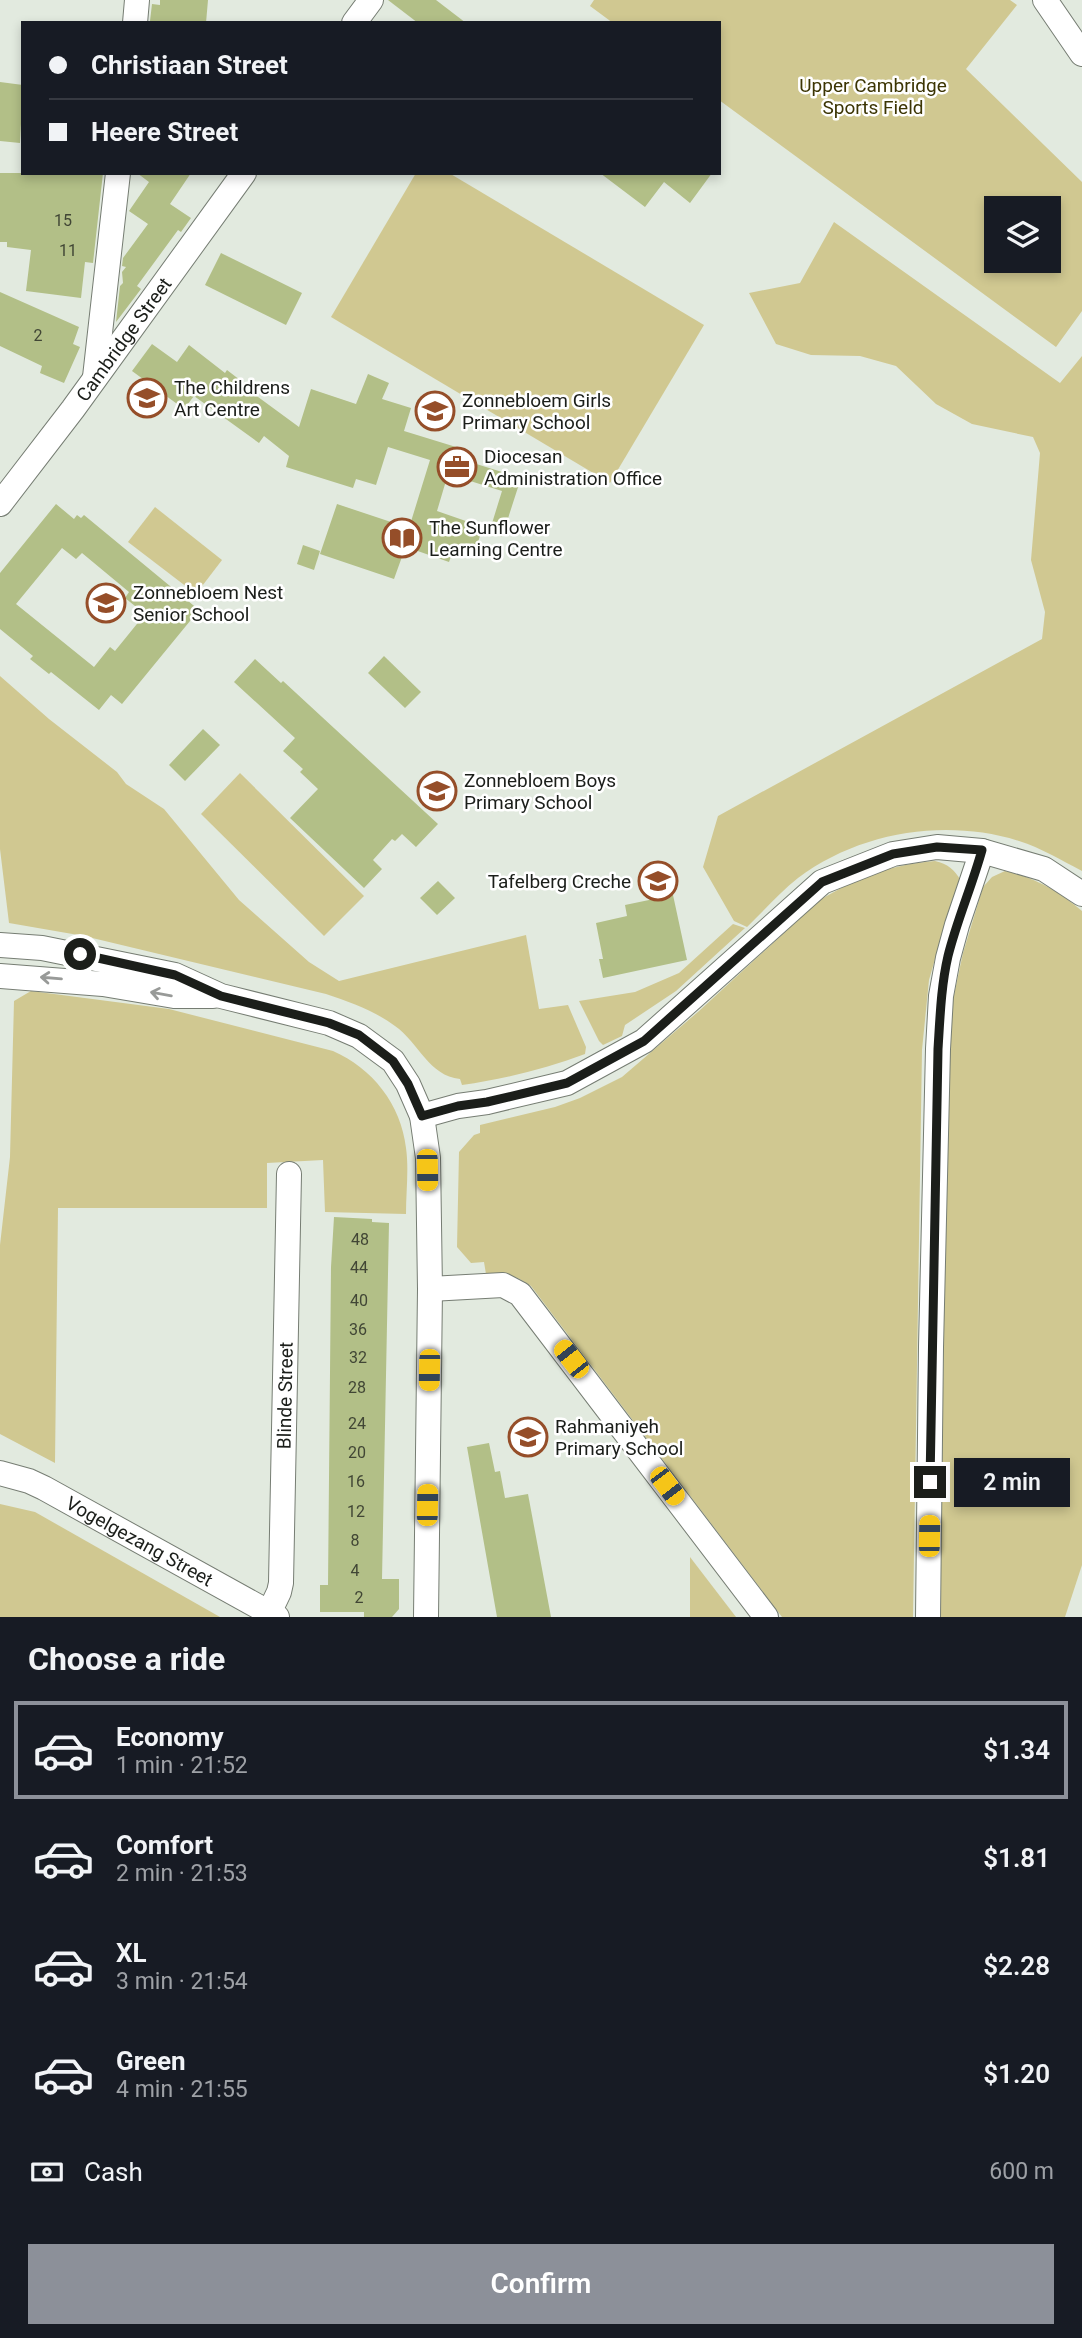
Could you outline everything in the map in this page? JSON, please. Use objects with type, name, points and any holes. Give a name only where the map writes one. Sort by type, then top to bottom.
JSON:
[{"type":"street","points":[[135,21],[137,0]]},
{"type":"street","points":[[355,21],[371,0]]},
{"type":"street","points":[[1045,0],[1082,54]]},
{"type":"street","points":[[95,378],[118,175]]},
{"type":"street","name":"Cambridge Street","points":[[5,491],[95,378],[243,175]]},
{"type":"street","points":[[422,1116],[567,1083],[644,1041],[822,882],[893,854],[937,847],[982,850],[1044,869],[1082,894]]},
{"type":"street","points":[[928,1617],[941,996],[954,936],[982,850]]},
{"type":"street","points":[[0,945],[42,948],[154,970],[175,975],[221,996],[329,1023],[359,1035],[393,1061],[408,1084],[422,1116],[428,1158],[430,1289],[426,1617]]},
{"type":"street","points":[[0,976],[91,982],[174,996],[221,996]]},
{"type":"street","name":"Blinde Street","points":[[273,1615],[281,1583],[289,1174]]},
{"type":"street","points":[[430,1289],[503,1285],[520,1294],[766,1617]]},
{"type":"street","name":"Vogelgezang Street","points":[[0,1473],[44,1488],[273,1615]]},
{"type":"green space","name":"Upper Cambridge Sports Field","points":[[594,0],[1010,0],[1017,5],[966,69],[1082,182],[1082,311],[1056,347],[721,101],[721,21],[610,21],[590,6]]},
{"type":"green space","points":[[415,175],[452,175],[704,325],[610,483],[331,317]]},
{"type":"green space","points":[[834,222],[1060,383],[1082,356],[1082,871],[1027,844],[991,834],[933,830],[904,834],[876,840],[822,862],[791,883],[747,927],[734,921],[703,867],[718,816],[1042,639],[1045,612],[1031,560],[1040,453],[1033,437],[972,424],[936,404],[896,366],[860,356],[811,355],[776,344],[749,293],[800,283]]},
{"type":"green space","points":[[155,507],[222,560],[196,594],[128,542]]},
{"type":"green space","points":[[0,676],[49,719],[117,772],[126,784],[164,809],[239,900],[309,962],[339,981],[526,935],[539,1009],[568,1005],[586,1047],[585,1054],[524,1073],[462,1085],[460,1079],[449,1077],[432,1065],[395,1026],[371,1011],[344,1000],[84,936],[9,923],[0,849]]},
{"type":"green space","points":[[240,773],[364,896],[324,936],[201,814]]},
{"type":"green space","points":[[935,861],[950,868],[961,881],[947,917],[929,980],[922,1050],[913,1617],[782,1617],[531,1286],[510,1276],[486,1274],[484,1262],[471,1263],[457,1247],[459,1152],[474,1135],[480,1133],[480,1125],[555,1107],[622,1077],[699,1011],[820,900],[875,873],[904,865]]},
{"type":"green space","points":[[1005,871],[1046,886],[1082,911],[1082,1565],[1065,1617],[940,1617],[948,1023],[963,953],[983,887],[992,877]]},
{"type":"green space","points":[[733,924],[745,928],[676,991],[625,1025],[622,1036],[603,1045],[599,1041],[579,1001],[635,992],[679,973]]},
{"type":"green space","points":[[31,991],[169,1009],[333,1051],[360,1067],[382,1089],[398,1117],[407,1156],[406,1214],[325,1212],[323,1160],[267,1163],[267,1208],[58,1208],[55,1463],[0,1434],[0,1245],[10,1157],[14,1001]]},
{"type":"green space","points":[[0,1504],[35,1512],[220,1617],[0,1617]]},
{"type":"green space","points":[[690,1557],[736,1617],[690,1617]]},
{"type":"building","points":[[160,0],[208,0],[206,21],[150,21],[152,4],[160,5]]},
{"type":"building","points":[[388,0],[436,0],[463,21],[415,21]]},
{"type":"building","points":[[0,82],[21,85],[20,143],[0,141]]},
{"type":"building","points":[[0,173],[103,175],[93,263],[85,262],[81,298],[26,291],[31,250],[7,247],[7,242],[0,242]]},
{"type":"building","points":[[140,175],[190,175],[170,204],[191,218],[181,232],[178,230],[137,286],[141,289],[116,322],[120,286],[123,283],[122,272],[126,267],[122,266],[123,258],[148,224],[129,211],[149,182]]},
{"type":"building","points":[[603,175],[711,175],[690,203],[664,182],[645,207]]},
{"type":"building","points":[[221,253],[302,293],[286,325],[205,285]]},
{"type":"building","points":[[0,292],[79,327],[73,344],[80,347],[64,383],[40,373],[42,366],[0,346]]},
{"type":"building","points":[[152,344],[177,362],[189,345],[225,373],[227,370],[249,387],[247,389],[299,427],[311,389],[356,404],[368,374],[389,383],[382,399],[411,408],[404,431],[456,447],[454,457],[521,478],[502,537],[489,533],[502,491],[448,474],[437,511],[483,527],[475,551],[455,545],[449,562],[412,549],[410,556],[403,554],[394,579],[320,554],[337,504],[409,528],[430,460],[388,447],[376,485],[356,479],[353,488],[286,467],[289,456],[264,436],[259,443],[194,396],[184,409],[132,371]]},
{"type":"building","points":[[56,504],[74,519],[77,515],[81,518],[84,515],[199,610],[122,704],[111,695],[99,710],[30,659],[33,656],[0,629],[0,573]],"holes":[[[62,548],[76,559],[82,553],[129,592],[125,598],[145,614],[115,651],[110,647],[94,667],[16,604]]]},
{"type":"building","points":[[303,545],[320,551],[314,570],[297,564]]},
{"type":"building","points":[[384,656],[421,692],[405,708],[368,673]]},
{"type":"building","points":[[255,659],[281,683],[283,681],[438,824],[416,847],[402,834],[395,841],[392,839],[373,860],[382,869],[364,888],[290,818],[318,789],[300,772],[303,769],[283,751],[295,738],[234,682]]},
{"type":"building","points":[[203,729],[220,745],[185,781],[169,765]]},
{"type":"building","points":[[438,881],[455,898],[437,915],[420,898]]},
{"type":"building","points":[[673,895],[687,960],[603,978],[599,959],[603,959],[596,923],[627,916],[625,905]]},
{"type":"building","points":[[334,1217],[372,1219],[372,1222],[389,1223],[382,1579],[399,1579],[399,1609],[392,1617],[364,1617],[364,1612],[320,1612],[320,1585],[328,1585],[331,1267]]},
{"type":"building","points":[[489,1443],[495,1472],[500,1471],[505,1498],[528,1494],[551,1617],[497,1617],[467,1447]]},
{"type":"place","name":"The Childrens Art Centre","points":[[147,398]]},
{"type":"place","name":"Zonnebloem Girls Primary School","points":[[435,411]]},
{"type":"place","name":"Diocesan Administration Office","points":[[457,467]]},
{"type":"place","name":"The Sunflower Learning Centre","points":[[402,538]]},
{"type":"place","name":"Zonnebloem Nest Senior School","points":[[106,603]]},
{"type":"place","name":"Zonnebloem Boys Primary School","points":[[437,791]]},
{"type":"place","name":"Tafelberg Creche","points":[[658,881]]},
{"type":"place","name":"Rahmaniyeh Primary School","points":[[528,1437]]},
{"type":"route","points":[[80,954],[175,975],[221,996],[329,1023],[359,1035],[393,1061],[408,1084],[422,1116],[567,1083],[644,1041],[822,882],[893,854],[937,847],[982,850],[957,925],[941,996],[930,1482]]}]
